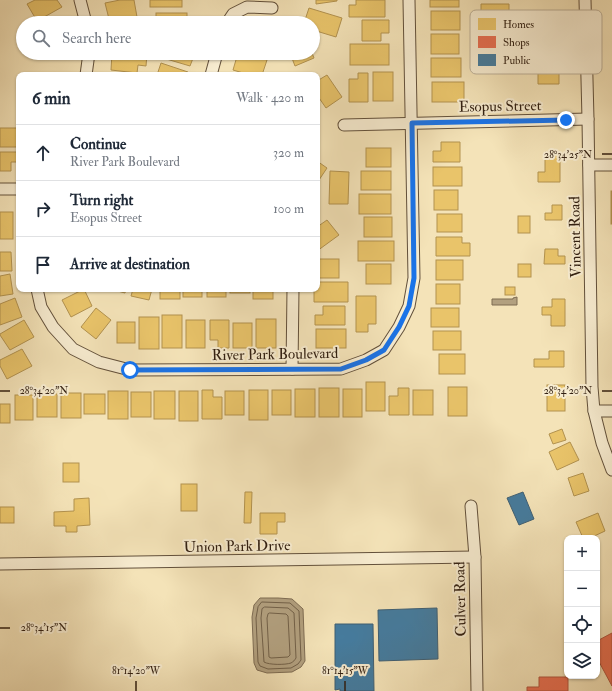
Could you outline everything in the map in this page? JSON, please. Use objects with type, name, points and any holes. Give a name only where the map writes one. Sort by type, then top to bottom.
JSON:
[{"type":"street","points":[[80,0],[84,16]]},
{"type":"street","name":"River Park Boulevard","points":[[38,292],[42,307],[54,327],[73,349],[99,362],[130,370],[341,369],[366,360],[384,350],[399,327],[409,306],[414,278],[409,0]]},
{"type":"street","name":"Vincent Road","points":[[586,0],[586,10]]},
{"type":"street","points":[[232,16],[247,7],[272,8]]},
{"type":"street","points":[[86,72],[88,60]]},
{"type":"street","points":[[212,72],[215,60]]},
{"type":"street","name":"Vincent Road","points":[[587,74],[592,387],[594,412],[602,443],[612,470]]},
{"type":"street","name":"Esopus Street","points":[[344,125],[588,119]]},
{"type":"street","points":[[589,165],[612,165]]},
{"type":"street","points":[[0,189],[16,189]]},
{"type":"street","points":[[292,369],[293,292]]},
{"type":"street","points":[[594,412],[612,411]]},
{"type":"street","name":"Culver Road","points":[[471,506],[475,557],[477,691]]},
{"type":"street","name":"Union Park Drive","points":[[0,564],[475,557]]},
{"type":"water","points":[[517,297],[517,305],[492,305],[492,299],[513,299]]},
{"type":"water","points":[[260,598],[292,599],[303,609],[305,661],[301,667],[292,672],[267,673],[257,670],[254,663],[252,617],[254,605]]},
{"type":"building: Homes","points":[[35,0],[57,0],[62,7],[46,16],[34,16],[27,4]]},
{"type":"building: Homes","points":[[120,0],[134,0],[137,16],[108,16],[105,3]]},
{"type":"building: Homes","points":[[150,0],[182,0],[182,7],[150,7]]},
{"type":"building: Homes","points":[[316,0],[337,0],[337,1],[316,4]]},
{"type":"building: Homes","points":[[356,0],[385,0],[385,17],[349,17],[349,5],[356,5]]},
{"type":"building: Homes","points":[[430,0],[459,0],[459,7],[430,7]]},
{"type":"building: Homes","points":[[481,4],[509,4],[509,10],[481,10]]},
{"type":"building: Homes","points":[[309,8],[342,18],[336,37],[320,32],[320,16],[306,16]]},
{"type":"building: Homes","points":[[431,11],[460,11],[460,30],[431,30]]},
{"type":"building: Homes","points":[[156,13],[187,13],[187,16],[156,16]]},
{"type":"building: Homes","points":[[362,20],[389,20],[389,33],[381,33],[381,41],[362,41]]},
{"type":"building: Homes","points":[[431,34],[459,34],[459,54],[431,54]]},
{"type":"building: Homes","points":[[350,44],[389,44],[389,65],[350,65]]},
{"type":"building: Homes","points":[[431,58],[461,58],[461,77],[431,77]]},
{"type":"building: Homes","points":[[112,60],[146,60],[146,66],[138,65],[137,72],[111,70]]},
{"type":"building: Homes","points":[[170,60],[192,60],[190,66]]},
{"type":"building: Homes","points":[[236,60],[267,60],[263,72],[240,72],[233,70]]},
{"type":"building: Homes","points":[[293,60],[309,60],[295,66]]},
{"type":"building: Homes","points":[[161,63],[188,72],[158,72]]},
{"type":"building: Homes","points":[[373,72],[393,72],[393,101],[373,101]]},
{"type":"building: Homes","points":[[358,73],[368,73],[368,102],[349,102],[349,79],[358,79]]},
{"type":"building: Homes","points":[[538,74],[559,74],[559,84],[538,84]]},
{"type":"building: Homes","points":[[327,75],[342,97],[326,108],[320,99],[320,79]]},
{"type":"building: Homes","points":[[432,82],[464,82],[464,102],[432,102]]},
{"type":"building: Homes","points":[[0,128],[16,128],[16,147],[0,147]]},
{"type":"building: Homes","points":[[441,142],[460,142],[460,162],[433,162],[433,151],[441,151]]},
{"type":"building: Homes","points":[[366,148],[391,148],[391,167],[366,167]]},
{"type":"building: Homes","points":[[0,152],[16,152],[16,162],[11,162],[11,171],[0,171]]},
{"type":"building: Homes","points":[[545,152],[560,152],[560,182],[538,182],[538,172],[545,172]]},
{"type":"building: Homes","points":[[320,163],[327,168],[320,178]]},
{"type":"building: Homes","points":[[433,167],[462,167],[462,186],[433,186]]},
{"type":"building: Homes","points":[[330,171],[349,172],[348,204],[329,204]]},
{"type":"building: Homes","points":[[361,171],[391,171],[391,190],[361,190]]},
{"type":"building: Homes","points":[[434,190],[458,190],[458,210],[434,210]]},
{"type":"building: Homes","points":[[612,191],[612,224],[611,224]]},
{"type":"building: Homes","points":[[359,194],[391,194],[391,214],[359,214]]},
{"type":"building: Homes","points":[[552,205],[562,205],[562,220],[545,220],[545,213],[552,213]]},
{"type":"building: Homes","points":[[0,212],[13,212],[13,239],[0,239]]},
{"type":"building: Homes","points":[[437,214],[462,214],[462,232],[437,232]]},
{"type":"building: Homes","points":[[518,216],[530,216],[530,233],[518,233]]},
{"type":"building: Homes","points":[[364,217],[392,217],[392,237],[364,237]]},
{"type":"building: Homes","points":[[327,220],[339,235],[320,249],[320,225]]},
{"type":"building: Homes","points":[[436,237],[462,237],[462,243],[470,243],[470,256],[436,256]]},
{"type":"building: Homes","points":[[358,241],[394,241],[394,261],[358,261]]},
{"type":"building: Homes","points":[[545,249],[558,249],[558,256],[565,256],[565,264],[544,264]]},
{"type":"building: Homes","points":[[0,252],[11,252],[12,271],[0,271]]},
{"type":"building: Homes","points":[[320,259],[339,259],[339,278],[320,278]]},
{"type":"building: Homes","points":[[436,260],[463,260],[463,280],[436,280]]},
{"type":"building: Homes","points":[[366,264],[391,264],[391,284],[366,284]]},
{"type":"building: Homes","points":[[518,264],[531,264],[531,277],[518,277]]},
{"type":"building: Homes","points":[[10,274],[13,294],[0,296],[0,276]]},
{"type":"building: Homes","points":[[320,282],[348,282],[348,302],[314,302],[314,292],[320,292]]},
{"type":"building: Homes","points":[[436,284],[460,284],[460,304],[436,304]]},
{"type":"building: Homes","points":[[505,287],[515,287],[515,295],[505,295]]},
{"type":"building: Homes","points":[[78,292],[85,292],[92,306],[71,317],[62,300]]},
{"type":"building: Homes","points":[[132,292],[151,292],[149,300],[131,296]]},
{"type":"building: Homes","points":[[160,292],[180,292],[180,299],[160,299]]},
{"type":"building: Homes","points":[[183,292],[202,292],[202,297],[183,297]]},
{"type":"building: Homes","points":[[207,292],[226,292],[226,297],[207,297]]},
{"type":"building: Homes","points":[[230,292],[250,292],[250,293]]},
{"type":"building: Homes","points":[[253,292],[273,292],[273,299],[253,299]]},
{"type":"building: Homes","points":[[356,296],[376,296],[376,324],[368,324],[368,332],[356,332]]},
{"type":"building: Homes","points":[[15,298],[22,317],[0,325],[0,304]]},
{"type":"building: Homes","points":[[552,299],[565,299],[565,326],[551,326],[551,315],[542,315],[542,307],[552,307]]},
{"type":"building: Homes","points":[[323,306],[345,306],[345,325],[315,325],[315,315],[323,315]]},
{"type":"building: Homes","points":[[96,308],[111,320],[96,339],[81,327]]},
{"type":"building: Homes","points":[[431,308],[459,308],[459,327],[431,327]]},
{"type":"building: Homes","points":[[162,315],[182,315],[182,348],[162,348]]},
{"type":"building: Homes","points":[[139,317],[159,317],[159,349],[139,349]]},
{"type":"building: Homes","points":[[256,319],[276,319],[276,348],[256,348]]},
{"type":"building: Homes","points":[[24,320],[34,337],[10,350],[0,334]]},
{"type":"building: Homes","points":[[186,320],[205,320],[205,348],[186,348]]},
{"type":"building: Homes","points":[[210,320],[229,320],[229,348],[218,348],[218,340],[210,340]]},
{"type":"building: Homes","points":[[117,322],[135,322],[135,343],[117,343]]},
{"type":"building: Homes","points":[[233,323],[252,323],[252,348],[233,348]]},
{"type":"building: Homes","points":[[316,329],[346,329],[346,348],[316,348]]},
{"type":"building: Homes","points":[[433,331],[461,331],[461,350],[433,350]]},
{"type":"building: Homes","points":[[22,349],[32,366],[7,379],[0,366],[0,360]]},
{"type":"building: Homes","points":[[549,351],[564,351],[564,367],[534,367],[534,359],[549,359]]},
{"type":"building: Homes","points":[[439,354],[465,354],[465,374],[439,374]]},
{"type":"building: Homes","points":[[366,382],[385,382],[385,411],[366,411]]},
{"type":"building: Homes","points":[[547,385],[565,385],[565,411],[547,411]]},
{"type":"building: Homes","points":[[448,387],[467,387],[467,416],[448,416]]},
{"type":"building: Homes","points":[[319,388],[339,388],[339,417],[319,417]]},
{"type":"building: Homes","points":[[398,388],[409,388],[409,415],[389,415],[389,396],[398,396]]},
{"type":"building: Homes","points":[[295,389],[315,389],[315,417],[295,417]]},
{"type":"building: Homes","points":[[343,389],[362,389],[362,417],[343,417]]},
{"type":"building: Homes","points":[[202,390],[213,390],[213,397],[222,397],[222,419],[202,419]]},
{"type":"building: Homes","points":[[249,390],[268,390],[268,420],[249,420]]},
{"type":"building: Homes","points":[[272,390],[291,390],[291,415],[272,415]]},
{"type":"building: Homes","points":[[413,390],[433,390],[433,415],[413,415]]},
{"type":"building: Homes","points":[[108,391],[128,391],[128,419],[108,419]]},
{"type":"building: Homes","points":[[154,391],[175,391],[175,419],[154,419]]},
{"type":"building: Homes","points":[[179,391],[198,391],[198,421],[179,421]]},
{"type":"building: Homes","points":[[225,391],[244,391],[244,415],[225,415]]},
{"type":"building: Homes","points":[[131,392],[151,392],[151,417],[131,417]]},
{"type":"building: Homes","points":[[61,393],[81,393],[81,418],[61,418]]},
{"type":"building: Homes","points":[[37,394],[57,394],[57,417],[37,417]]},
{"type":"building: Homes","points":[[84,394],[105,394],[105,414],[84,414]]},
{"type":"building: Homes","points":[[15,395],[33,395],[33,420],[15,420]]},
{"type":"building: Homes","points":[[0,404],[10,404],[10,423],[0,423]]},
{"type":"building: Homes","points":[[562,429],[566,440],[553,444],[549,434]]},
{"type":"building: Homes","points":[[570,442],[579,460],[557,470],[549,452]]},
{"type":"building: Homes","points":[[63,463],[79,463],[79,482],[63,482]]},
{"type":"building: Homes","points":[[583,473],[589,491],[574,496],[568,478]]},
{"type":"building: Homes","points":[[181,484],[197,484],[197,511],[181,511]]},
{"type":"building: Homes","points":[[245,492],[252,492],[251,523],[244,523]]},
{"type":"building: Homes","points":[[89,498],[90,525],[77,526],[77,532],[66,532],[66,526],[54,526],[54,512],[74,511],[74,499]]},
{"type":"building: Homes","points":[[0,507],[14,507],[14,523],[0,523]]},
{"type":"building: Homes","points":[[260,513],[285,513],[285,522],[277,522],[277,534],[260,534]]},
{"type":"building: Homes","points":[[598,513],[605,531],[596,535],[582,535],[576,522]]},
{"type":"building: Shops","points":[[612,633],[612,686],[600,664],[600,639]]},
{"type":"building: Shops","points":[[539,677],[564,677],[564,679],[568,679],[568,691],[527,691],[527,687],[539,687]]},
{"type":"building: Public","points":[[523,492],[534,519],[519,525],[507,498]]},
{"type":"building: Public","points":[[437,608],[438,659],[379,661],[378,610]]},
{"type":"building: Public","points":[[335,624],[373,624],[374,691],[335,690]]},
{"type":"route","points":[[130,370],[341,369],[366,360],[384,350],[399,327],[409,306],[414,278],[412,123],[566,120]]}]
